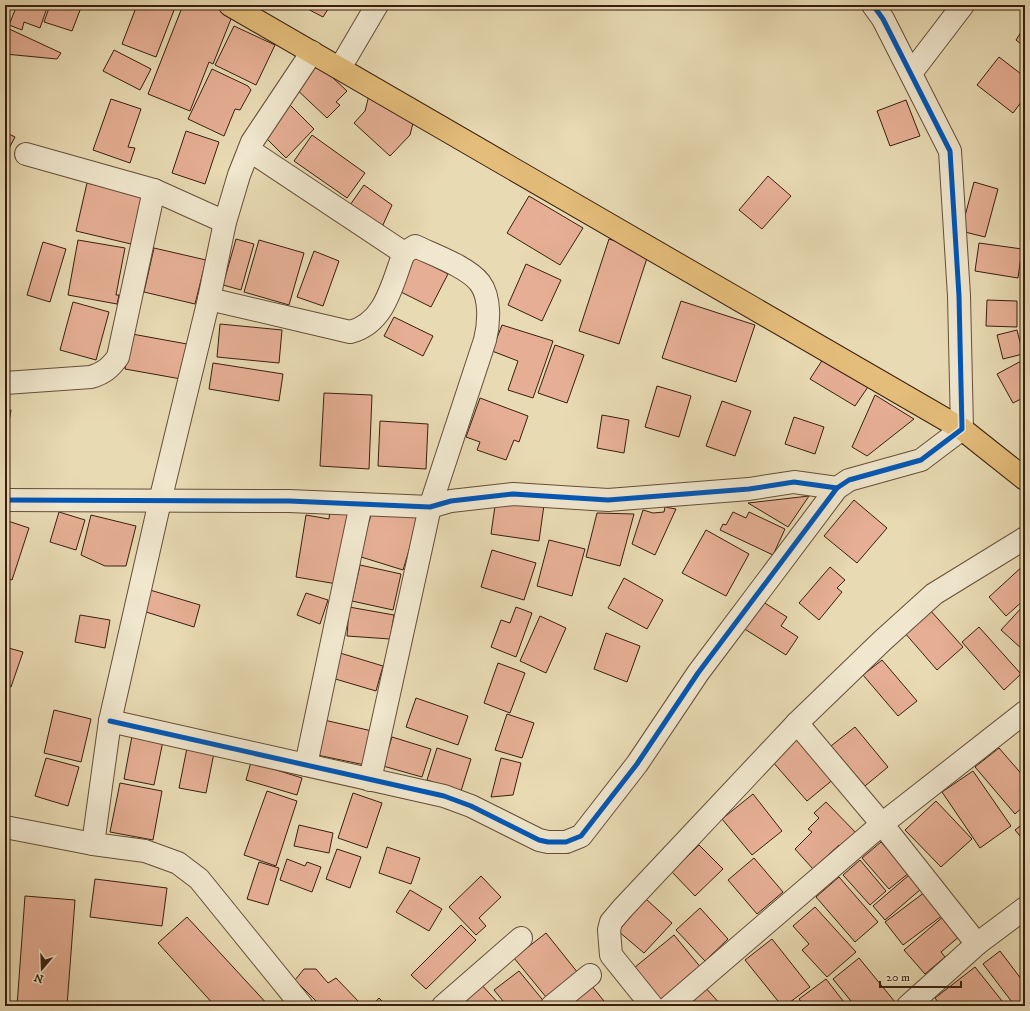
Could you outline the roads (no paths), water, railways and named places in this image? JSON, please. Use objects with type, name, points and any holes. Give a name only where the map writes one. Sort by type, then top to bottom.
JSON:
[{"type":"main road","points":[[230,5],[962,429],[1025,479]]},
{"type":"street","points":[[340,68],[378,5]]},
{"type":"street","points":[[110,721],[444,796],[471,806],[539,840],[548,842],[566,842],[581,836],[637,764],[698,673],[837,488],[849,480],[921,460],[962,429],[959,296],[950,151],[911,73],[883,20],[873,5]]},
{"type":"street","points":[[911,73],[963,5]]},
{"type":"street","points":[[93,844],[110,721],[160,500],[209,298],[225,222],[239,175],[249,150],[312,52]]},
{"type":"street","points":[[249,150],[404,253]]},
{"type":"street","points":[[26,154],[154,190],[225,222]]},
{"type":"street","points":[[5,382],[91,377],[103,373],[118,357],[154,190]]},
{"type":"street","points":[[209,298],[350,332],[361,330],[371,323],[382,310],[404,253],[415,246],[460,266],[480,283],[488,304],[489,325],[485,340],[430,507],[370,780]]},
{"type":"street","points":[[5,500],[289,501],[430,507],[451,501],[513,494],[608,500],[750,489],[794,482],[837,488]]},
{"type":"street","points":[[306,765],[361,504]]},
{"type":"street","points":[[652,1006],[611,955],[609,930],[611,922],[622,908],[797,723],[882,641],[934,594],[1025,538]]},
{"type":"street","points":[[670,1006],[882,824],[1025,712]]},
{"type":"street","points":[[797,723],[882,824],[977,944]]},
{"type":"street","points":[[5,827],[93,844],[145,851],[178,863],[199,879],[302,1006]]},
{"type":"street","points":[[921,1002],[977,944],[1025,908]]},
{"type":"street","points":[[443,1006],[521,938]]},
{"type":"street","points":[[552,1006],[590,975]]}]
